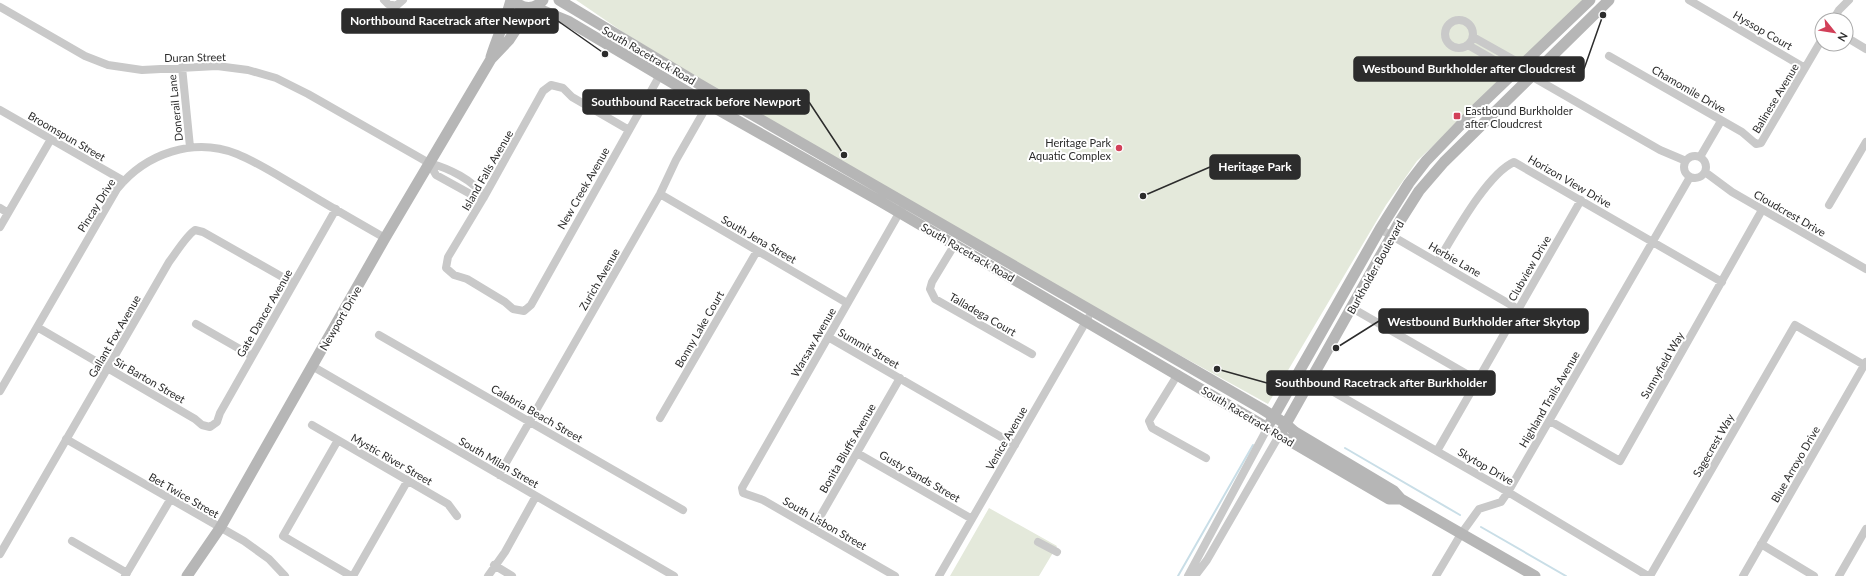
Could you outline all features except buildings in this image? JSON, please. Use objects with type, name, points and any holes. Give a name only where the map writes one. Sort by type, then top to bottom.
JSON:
[{"type":"main road","name":"South Racetrack Road","points":[[512,0],[519,6],[536,5],[568,21],[708,104],[1092,310],[1274,416],[1295,432],[1394,491],[1401,499],[1535,576]]},
{"type":"main road","name":"Newport Drive","points":[[187,576],[220,528],[385,238],[490,59],[498,34],[507,18],[512,0]]},
{"type":"main road","name":"South Racetrack Road","points":[[558,0],[715,92],[902,207],[955,244],[1389,498],[1401,499]]},
{"type":"main road","name":"Burkholder Boulevard","points":[[1268,427],[1380,229],[1409,183],[1426,160],[1475,110],[1590,0]]},
{"type":"main road","name":"Burkholder Boulevard","points":[[1280,434],[1392,235],[1409,206],[1431,176],[1609,0]]},
{"type":"main road","name":"Newport Drive","points":[[490,59],[509,40],[536,5]]},
{"type":"street","points":[[384,0],[388,4],[396,6],[403,0]]},
{"type":"street","name":"Hyssop Court","points":[[1689,0],[1805,68]]},
{"type":"street","points":[[1838,12],[1849,0]]},
{"type":"street","name":"Duran Street","points":[[0,7],[85,56],[108,65],[142,70],[217,66],[234,68],[276,78],[308,94],[429,163],[441,166],[479,188],[484,197]]},
{"type":"street","points":[[1458,20],[1466,22],[1472,28],[1473,37],[1468,44],[1457,48],[1450,45],[1446,38],[1448,26],[1458,20]]},
{"type":"street","points":[[1473,37],[1531,76],[1660,150],[1686,161]]},
{"type":"street","points":[[1854,42],[1866,49]]},
{"type":"street","points":[[1468,44],[1519,68]]},
{"type":"street","name":"Balinese Avenue","points":[[1756,144],[1761,143],[1814,52]]},
{"type":"street","name":"Chamomile Drive","points":[[1609,56],[1742,132],[1756,144]]},
{"type":"street","name":"Donerail Lane","points":[[182,67],[190,147]]},
{"type":"street","name":"New Creek Avenue","points":[[446,268],[454,275],[467,279],[505,302],[513,309],[524,311],[530,305],[660,75]]},
{"type":"street","name":"Island Falls Avenue","points":[[446,268],[448,257],[484,197],[543,91],[551,85],[563,88],[572,97],[629,130]]},
{"type":"street","name":"Zurich Avenue","points":[[499,475],[660,194],[676,160],[715,92]]},
{"type":"street","name":"Broomspun Street","points":[[0,110],[124,181]]},
{"type":"street","points":[[1700,157],[1721,121]]},
{"type":"street","points":[[0,227],[51,139]]},
{"type":"street","points":[[1829,204],[1866,142]]},
{"type":"street","name":"Pincay Drive","points":[[0,391],[109,203],[124,181],[147,162],[166,154],[190,147],[215,148],[236,154],[260,166],[385,238]]},
{"type":"street","points":[[1692,156],[1700,157],[1706,166],[1705,172],[1698,177],[1690,176],[1684,170],[1686,161],[1692,156]]},
{"type":"street","name":"Horizon View Drive","points":[[1438,261],[1468,211],[1489,184],[1507,165],[1514,162],[1722,282]]},
{"type":"street","name":"Cloudcrest Drive","points":[[1705,172],[1732,192],[1866,269]]},
{"type":"street","name":"Highland Trails Avenue","points":[[1436,576],[1461,534],[1479,509],[1501,502],[1508,492],[1690,176]]},
{"type":"street","name":"South Jena Street","points":[[660,194],[848,303]]},
{"type":"street","name":"Clubview Drive","points":[[1437,451],[1581,200]]},
{"type":"street","name":"Warsaw Avenue","points":[[743,493],[742,488],[902,207]]},
{"type":"street","points":[[0,208],[8,213]]},
{"type":"street","name":"Gate Dancer Avenue","points":[[210,427],[217,422],[220,413],[336,209]]},
{"type":"street","name":"Sunnyfield Way","points":[[1550,421],[1620,461],[1762,210]]},
{"type":"street","name":"Herbie Lane","points":[[1380,229],[1438,261],[1518,309]]},
{"type":"street","name":"Gallant Fox Avenue","points":[[0,554],[169,262],[185,242],[188,235],[195,230],[203,232],[293,284]]},
{"type":"street","name":"Talladega Court","points":[[955,244],[932,282],[930,289],[935,299],[1032,354]]},
{"type":"street","name":"Bonny Lake Court","points":[[660,418],[757,251]]},
{"type":"street","points":[[1352,308],[1477,380]]},
{"type":"street","name":"Venice Avenue","points":[[939,576],[1092,310]]},
{"type":"street","points":[[196,324],[252,356]]},
{"type":"street","name":"Sagecrest Way","points":[[1649,576],[1795,325],[1866,364]]},
{"type":"street","name":"Sir Barton Street","points":[[37,327],[202,425],[210,427]]},
{"type":"street","name":"Calabria Beach Street","points":[[379,335],[683,510]]},
{"type":"street","name":"Summit Street","points":[[828,337],[1015,445]]},
{"type":"street","name":"Blue Arroyo Drive","points":[[1743,576],[1866,364]]},
{"type":"street","name":"South Milan Street","points":[[312,366],[674,576]]},
{"type":"street","points":[[1178,374],[1149,421],[1152,428],[1206,458]]},
{"type":"street","name":"Bonita Bluffs Avenue","points":[[814,529],[900,378]]},
{"type":"street","name":"Skytop Drive","points":[[1311,379],[1508,492],[1649,576]]},
{"type":"street","name":"Mystic River Street","points":[[312,425],[448,504],[457,516]]},
{"type":"street","name":"Burkholder Boulevard","points":[[1188,576],[1268,427]]},
{"type":"street","name":"Burkholder Boulevard","points":[[1194,576],[1208,560],[1280,434]]},
{"type":"street","name":"Bet Twice Street","points":[[66,439],[258,550],[285,576]]},
{"type":"street","points":[[338,440],[283,536],[352,576],[408,480]]},
{"type":"street","name":"Gusty Sands Street","points":[[857,453],[972,519]]},
{"type":"street","name":"South Lisbon Street","points":[[743,493],[763,500],[895,576]]},
{"type":"street","points":[[488,576],[504,552],[536,496]]},
{"type":"street","points":[[72,541],[126,574],[170,500]]},
{"type":"street","points":[[1839,576],[1866,529]]},
{"type":"street","points":[[1038,542],[1057,552]]},
{"type":"street","points":[[1761,544],[1814,576]]},
{"type":"street","points":[[494,565],[512,576]]},
{"type":"shaded area","points":[[576,0],[1587,0],[1417,161],[1386,205],[1268,404],[921,212],[699,84]]},
{"type":"shaded area","points":[[989,508],[1057,546],[1039,576],[950,576]]},
{"type":"waterway","points":[[1178,576],[1253,445]]},
{"type":"waterway","points":[[1345,448],[1460,515]]},
{"type":"waterway","points":[[1481,527],[1566,576]]},
{"type":"place","name":"Westbound Burkholder after Cloudcrest","points":[[1603,15]]},
{"type":"place","name":"Northbound Racetrack after Newport","points":[[605,54]]},
{"type":"place","name":"Eastbound Burkholder after Cloudcrest","points":[[1457,116]]},
{"type":"place","name":"Heritage Park Aquatic Complex","points":[[1119,148]]},
{"type":"place","name":"Southbound Racetrack before Newport","points":[[844,155]]},
{"type":"place","name":"Heritage Park","points":[[1143,196]]},
{"type":"place","name":"Westbound Burkholder after Skytop","points":[[1336,348]]},
{"type":"place","name":"Southbound Racetrack after Burkholder","points":[[1217,369]]}]
